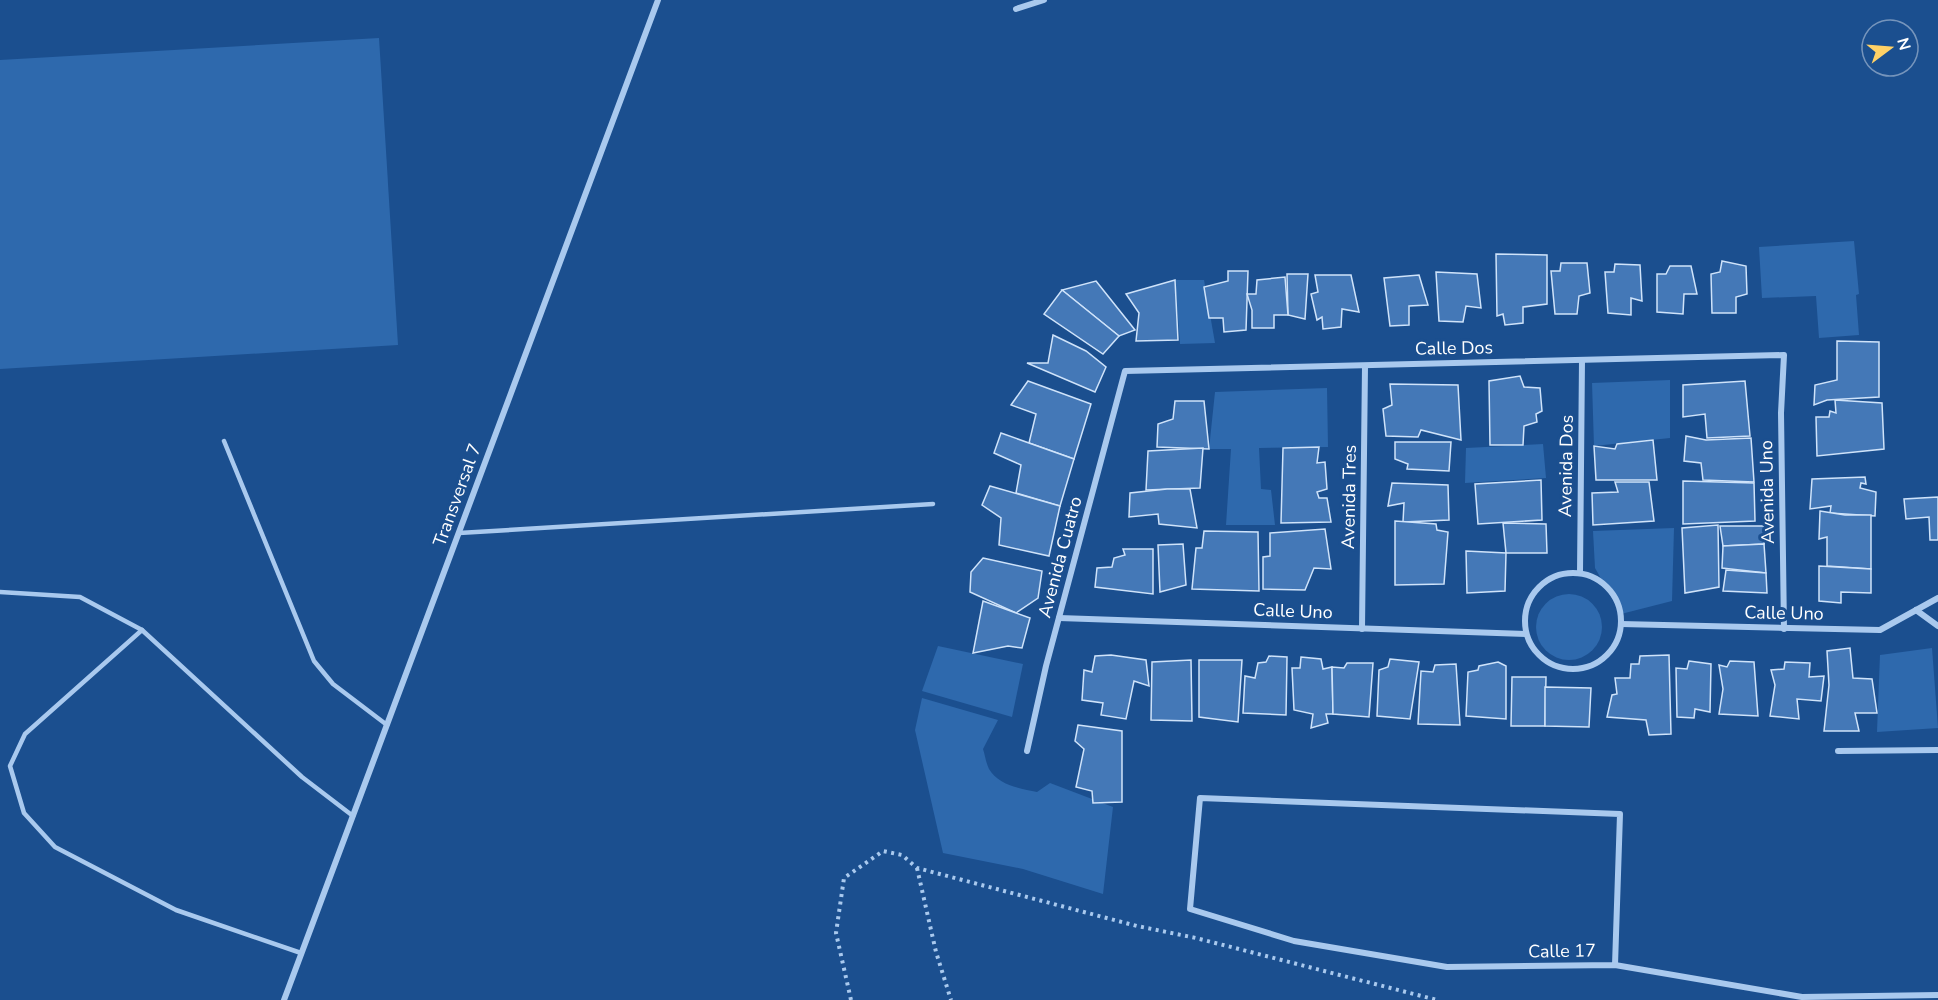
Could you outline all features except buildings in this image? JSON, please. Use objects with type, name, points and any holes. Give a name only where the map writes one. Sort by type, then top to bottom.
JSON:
[{"type":"street","name":"Transversal 7","points":[[284,1000],[658,0]]},
{"type":"street","points":[[1016,9],[1044,0]]},
{"type":"street","name":"Calle Dos","points":[[1125,371],[1784,355]]},
{"type":"street","name":"Avenida Uno","points":[[1784,355],[1781,412],[1784,629]]},
{"type":"street","name":"Avenida Dos","points":[[1580,573],[1582,360]]},
{"type":"street","name":"Avenida Tres","points":[[1362,628],[1365,366]]},
{"type":"street","name":"Avenida Cuatro","points":[[1027,751],[1059,618],[1125,371]]},
{"type":"street","points":[[1561,573],[1580,573],[1595,577],[1607,587],[1616,599],[1621,614],[1621,624],[1618,639],[1610,652],[1599,662],[1585,668],[1570,670],[1556,667],[1542,659],[1532,648],[1526,634],[1524,615],[1531,596],[1544,582],[1561,573]]},
{"type":"street","name":"Calle Uno","points":[[1621,624],[1880,630],[1938,598]]},
{"type":"street","points":[[1916,610],[1938,626]]},
{"type":"street","name":"Calle Uno","points":[[1059,618],[1526,634]]},
{"type":"street","points":[[1838,751],[1938,750]]},
{"type":"street","name":"Calle 17","points":[[1615,965],[1620,814],[1200,798],[1190,909],[1294,941],[1447,967],[1615,965],[1802,997],[1938,995]]},
{"type":"lane","points":[[224,441],[314,661],[333,684],[387,725]]},
{"type":"lane","points":[[459,533],[933,504]]},
{"type":"lane","points":[[0,592],[80,597],[142,630],[302,777],[353,816]]},
{"type":"lane","points":[[142,630],[25,734],[10,766],[24,813],[55,847],[176,910],[301,953]]},
{"type":"path","points":[[851,1000],[836,933],[844,878],[883,851],[902,855],[917,868],[1137,926],[1197,938],[1437,1000]]},
{"type":"path","points":[[917,868],[936,952],[951,1000]]},
{"type":"shaded area","points":[[379,38],[398,345],[0,369],[0,60]]},
{"type":"shaded area","points":[[1854,241],[1859,294],[1856,295],[1859,335],[1819,338],[1816,296],[1762,298],[1759,247]]},
{"type":"shaded area","points":[[1175,280],[1204,280],[1215,343],[1180,344]]},
{"type":"shaded area","points":[[1670,380],[1670,438],[1594,446],[1592,383]]},
{"type":"shaded area","points":[[1327,388],[1328,447],[1259,448],[1261,489],[1271,490],[1275,525],[1226,525],[1231,449],[1209,449],[1215,392]]},
{"type":"shaded area","points":[[1543,444],[1546,478],[1465,483],[1466,448]]},
{"type":"shaded area","points":[[1674,528],[1672,601],[1621,614],[1595,568],[1593,531]]},
{"type":"shaded area","points":[[1569,594],[1582,597],[1592,604],[1599,614],[1602,627],[1599,640],[1592,650],[1582,657],[1569,660],[1556,657],[1546,650],[1539,640],[1536,627],[1539,614],[1546,604],[1556,597]]},
{"type":"shaded area","points":[[938,646],[1023,664],[1012,717],[922,691]]},
{"type":"shaded area","points":[[1932,648],[1938,728],[1877,732],[1880,655]]},
{"type":"shaded area","points":[[922,698],[998,720],[983,749],[989,769],[1004,783],[1037,792],[1050,783],[1113,807],[1103,894],[1023,869],[943,853],[915,730]]}]
